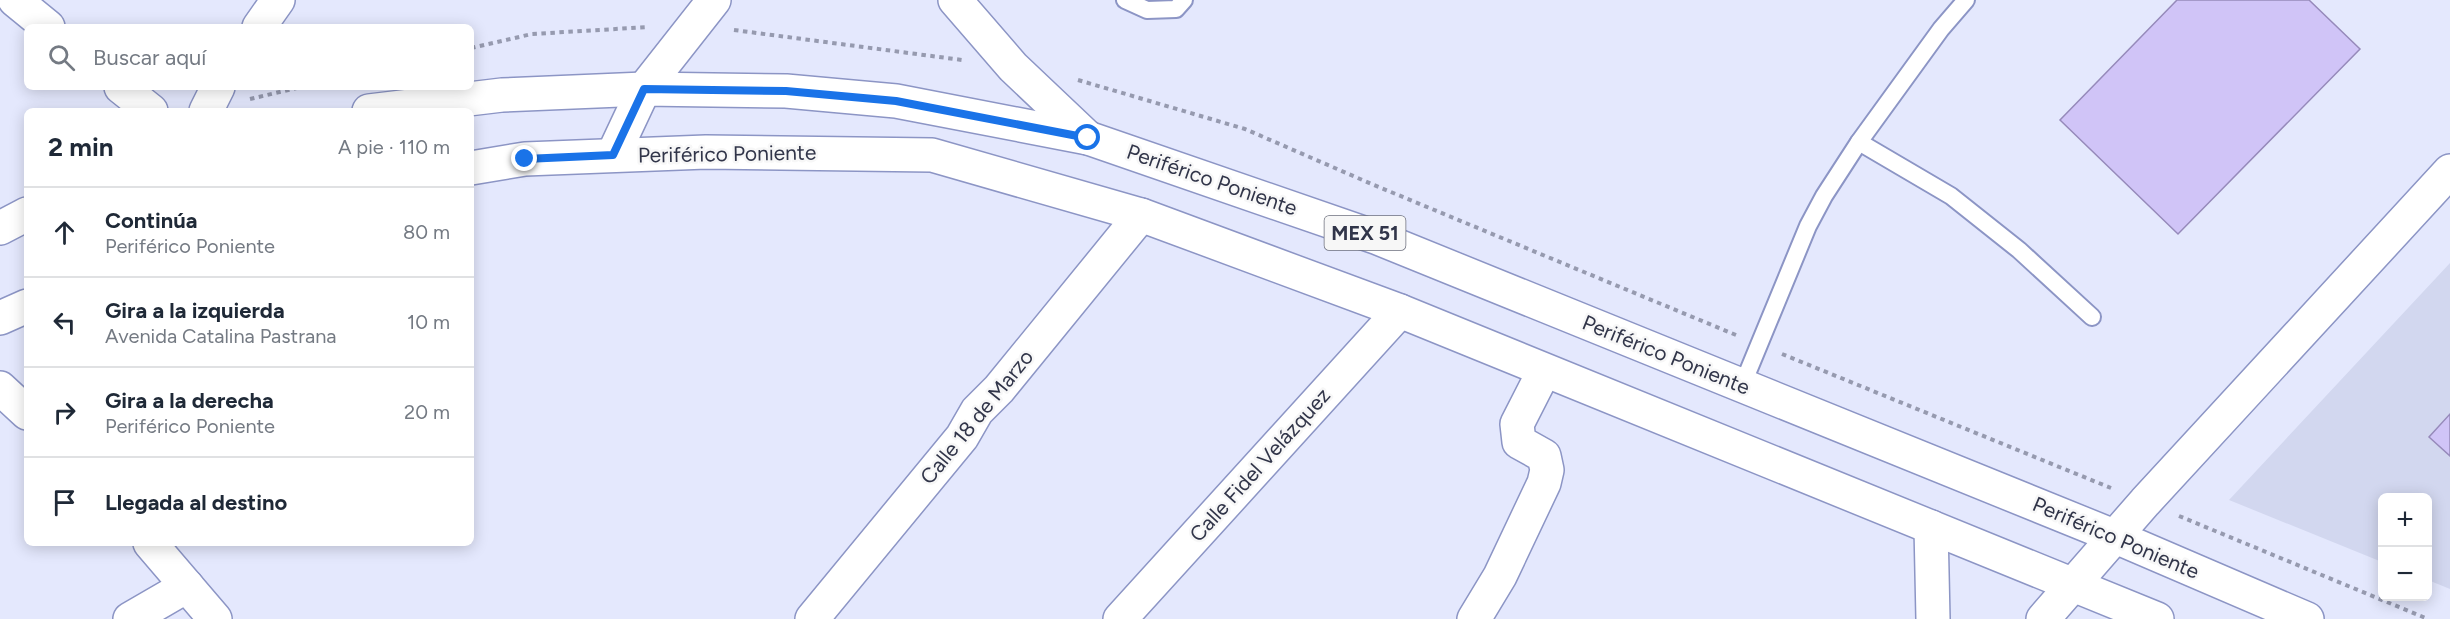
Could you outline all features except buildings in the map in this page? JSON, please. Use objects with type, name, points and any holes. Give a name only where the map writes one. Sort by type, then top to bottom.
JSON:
[{"type":"main road","points":[[15,0],[44,24]]},
{"type":"main road","points":[[260,24],[278,0]]},
{"type":"main road","points":[[613,155],[644,89],[714,0]]},
{"type":"main road","points":[[954,0],[1013,67],[1088,138]]},
{"type":"main road","name":"Periférico Poniente","points":[[394,108],[502,95],[644,89],[786,91],[896,101],[1088,138],[1378,238],[2116,537],[2307,619]]},
{"type":"main road","points":[[125,90],[147,108]]},
{"type":"main road","points":[[208,108],[216,90]]},
{"type":"main road","name":"Periférico Poniente","points":[[474,168],[525,159],[706,152],[932,155],[1141,215],[1400,311],[1544,372],[2075,584],[2157,619]]},
{"type":"main road","points":[[2043,619],[2145,502],[2450,171]]},
{"type":"main road","name":"Calle 18 de Marzo","points":[[812,619],[962,437],[977,411],[999,389],[1141,215]]},
{"type":"main road","points":[[0,228],[24,216]]},
{"type":"main road","points":[[0,318],[24,307]]},
{"type":"main road","name":"Calle Fidel Velázquez","points":[[1120,619],[1400,311]]},
{"type":"main road","points":[[1474,619],[1500,576],[1544,483],[1547,470],[1544,456],[1519,442],[1517,424],[1544,372]]},
{"type":"main road","points":[[0,388],[24,410]]},
{"type":"main road","points":[[1931,527],[1933,619]]},
{"type":"main road","points":[[153,546],[215,619]]},
{"type":"main road","points":[[130,619],[187,586]]},
{"type":"lane","points":[[1125,0],[1147,10],[1176,9],[1184,0]]},
{"type":"lane","points":[[1742,386],[1808,226],[1824,196],[1859,141],[1941,29],[1966,0]]},
{"type":"lane","points":[[1859,141],[1951,196],[2019,250],[2092,317]]},
{"type":"shaded area","points":[[2450,263],[2450,589],[2432,582],[2432,493],[2378,493],[2378,560],[2229,500]]},
{"type":"route","points":[[525,159],[613,155],[644,89],[786,91],[896,101],[1088,138]]}]
